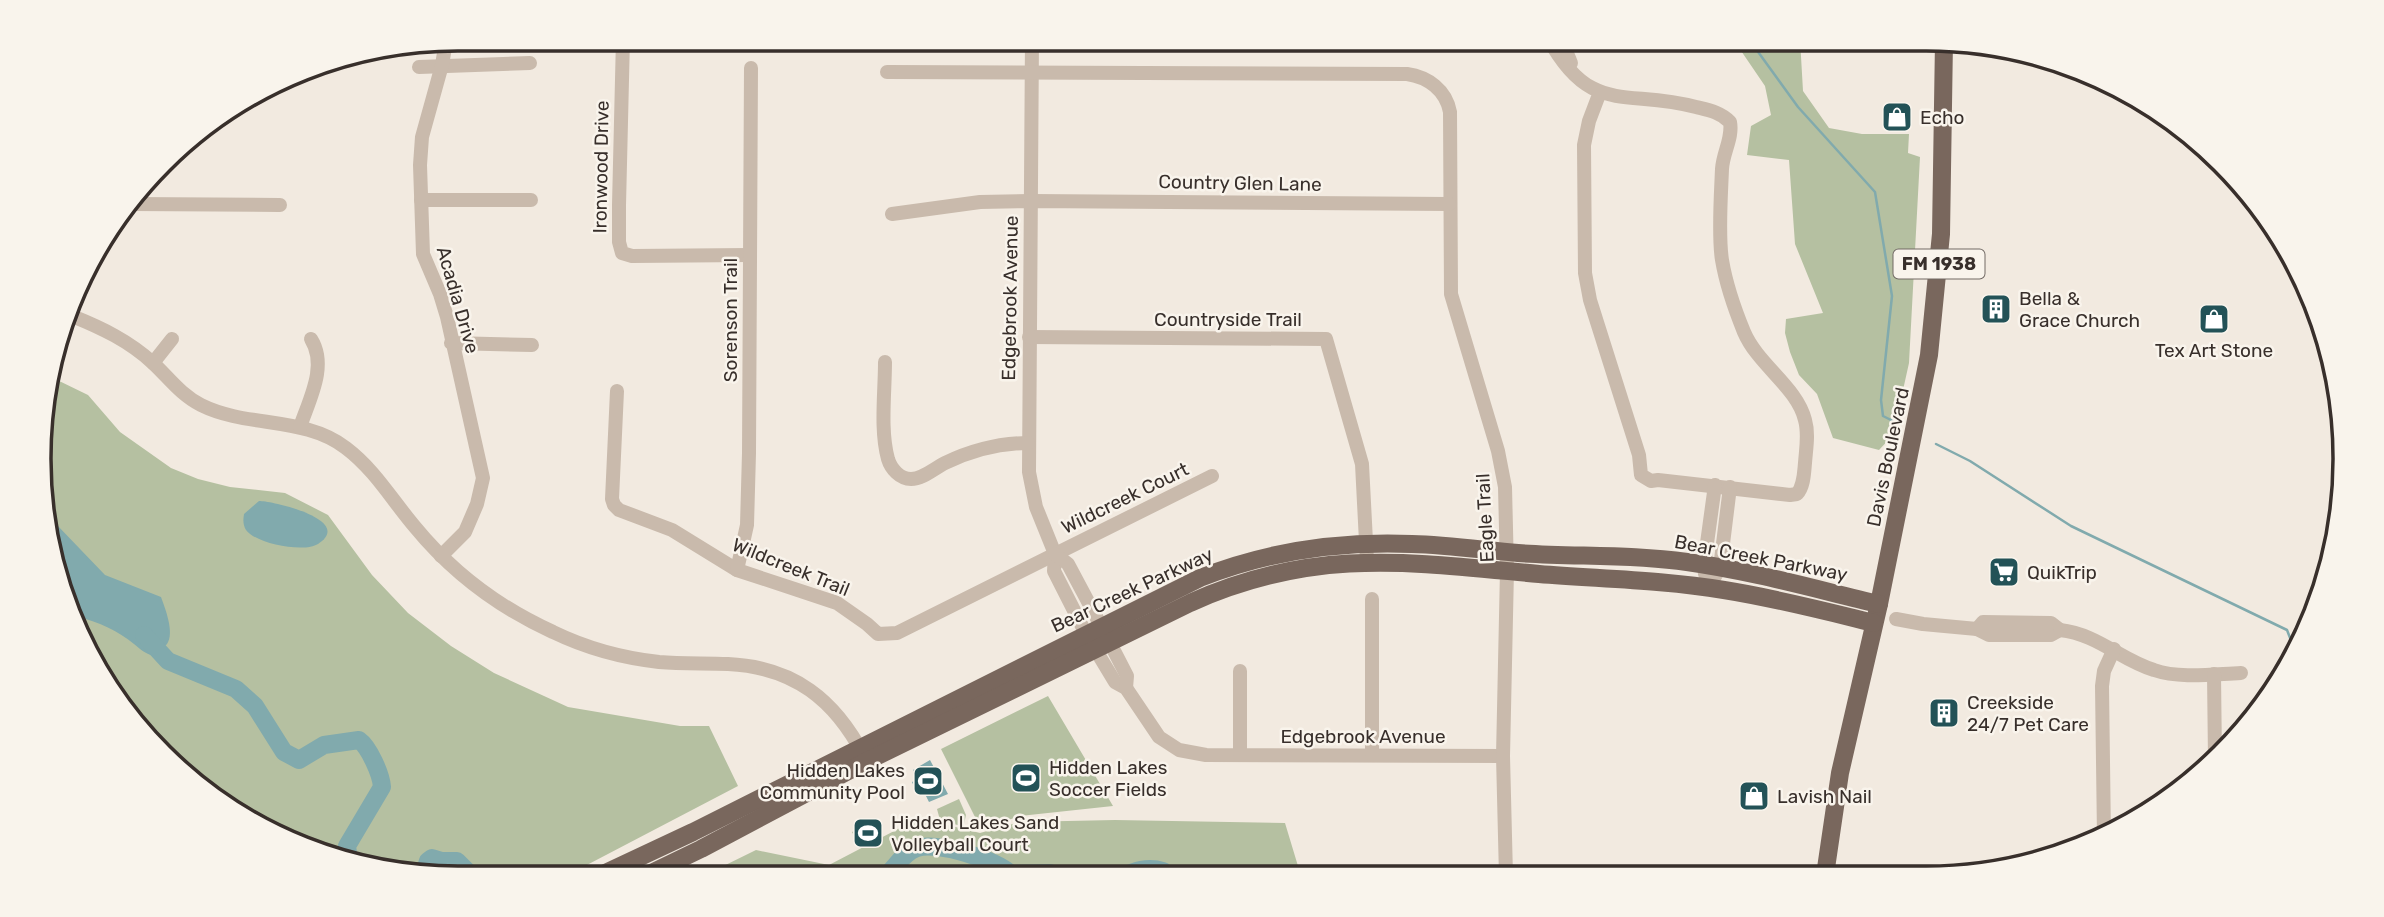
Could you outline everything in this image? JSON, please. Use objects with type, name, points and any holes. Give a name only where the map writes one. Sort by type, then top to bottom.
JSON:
[{"type":"main road","name":"Davis Boulevard","points":[[1826,866],[1840,773],[1879,604],[1924,386],[1933,324],[1941,234],[1944,52]]},
{"type":"main road","name":"Bear Creek Parkway","points":[[621,866],[863,754],[1098,637],[1200,578],[1243,562],[1309,548],[1367,552],[1438,564],[1659,559],[1712,566],[1879,604]]},
{"type":"main road","name":"Bear Creek Parkway","points":[[1506,561],[1708,587],[1874,623]]},
{"type":"main road","name":"Bear Creek Parkway","points":[[665,866],[701,849],[863,754]]},
{"type":"street","name":"Ironwood Drive","points":[[623,51],[619,205],[619,242],[622,253],[632,256],[749,255]]},
{"type":"street","name":"Edgebrook Avenue","points":[[1032,51],[1028,443],[1034,497],[1055,554],[1054,571],[1127,676],[1126,688],[1159,737],[1179,750],[1206,755],[1503,756]]},
{"type":"street","points":[[1555,51],[1564,66],[1595,89],[1618,98],[1689,105],[1718,113],[1730,122],[1731,134],[1722,169],[1722,258],[1748,340],[1764,364],[1796,399],[1803,413],[1807,444],[1801,487],[1797,494],[1651,481],[1642,477],[1639,455],[1590,300],[1584,259],[1584,145],[1595,89]]},
{"type":"street","points":[[1566,51],[1569,61],[1595,89]]},
{"type":"street","name":"Acadia Drive","points":[[441,556],[465,532],[477,504],[483,478],[440,294],[423,254],[420,165],[422,137],[444,52]]},
{"type":"street","points":[[419,67],[530,63]]},
{"type":"street","name":"Sorenson Trail","points":[[737,570],[747,525],[751,68]]},
{"type":"street","points":[[887,72],[1031,71]]},
{"type":"street","name":"Eagle Trail","points":[[1031,71],[1407,74],[1421,77],[1435,85],[1446,100],[1450,112],[1451,294],[1503,470],[1506,498],[1503,756],[1506,866]]},
{"type":"street","points":[[421,200],[531,200]]},
{"type":"street","name":"Country Glen Lane","points":[[892,214],[980,202],[1031,201],[1450,204]]},
{"type":"street","points":[[140,204],[280,205]]},
{"type":"street","points":[[76,318],[113,333],[153,363],[180,391],[201,405],[241,418],[323,434],[343,446],[365,463],[441,556],[487,594],[516,613],[553,633],[622,655],[657,662],[751,666],[797,681],[814,691],[848,726],[863,754]]},
{"type":"street","name":"Countryside Trail","points":[[1029,337],[1326,339],[1361,456],[1367,552]]},
{"type":"street","points":[[153,363],[172,339]]},
{"type":"street","points":[[300,428],[319,365],[318,351],[310,339]]},
{"type":"street","points":[[451,343],[531,345]]},
{"type":"street","points":[[885,362],[888,461],[899,476],[911,479],[924,475],[944,463],[982,447],[1028,443]]},
{"type":"street","name":"Wildcreek Trail","points":[[617,391],[612,499],[614,505],[620,510],[672,530],[737,570],[837,603],[878,634],[889,635],[1055,554]]},
{"type":"street","name":"Wildcreek Court","points":[[1055,554],[1212,477]]},
{"type":"street","points":[[1712,566],[1715,485]]},
{"type":"street","points":[[1708,587],[1730,486]]},
{"type":"street","points":[[1372,599],[1372,754]]},
{"type":"street","name":"Bear Creek Parkway","points":[[1879,604],[1896,619]]},
{"type":"street","name":"Bear Creek Parkway","points":[[1874,623],[1896,619],[1977,629],[1989,635],[2051,635],[2060,630],[2081,634],[2155,671],[2171,674],[2241,673]]},
{"type":"street","points":[[2104,825],[2102,686],[2104,671],[2114,649]]},
{"type":"street","points":[[1240,671],[1240,755]]},
{"type":"street","points":[[2214,674],[2215,746]]},
{"type":"green space","points":[[1741,51],[1801,51],[1803,91],[1829,128],[1862,134],[1909,134],[1908,153],[1920,157],[1909,363],[1893,435],[1879,450],[1833,438],[1817,394],[1799,375],[1790,352],[1785,333],[1786,319],[1823,313],[1795,244],[1789,160],[1747,155],[1751,126],[1771,115],[1765,86]]},
{"type":"green space","points":[[59,381],[88,395],[120,432],[171,468],[198,479],[230,487],[285,493],[328,515],[372,575],[408,613],[451,646],[494,673],[568,707],[680,726],[709,726],[738,786],[585,866],[458,866],[405,863],[327,845],[255,812],[210,782],[170,747],[152,727],[119,685],[82,615],[72,590],[54,512],[51,458],[54,405]]},
{"type":"green space","name":"Hidden Lakes Soccer Fields","points":[[1048,696],[1113,806],[1020,816],[981,829],[941,749]]},
{"type":"green space","points":[[959,799],[966,815],[964,824],[961,826],[940,820],[937,809]]},
{"type":"green space","points":[[919,818],[980,833],[1020,822],[1115,820],[1285,823],[1298,866],[723,866],[756,850],[829,865]]},
{"type":"green space","name":"Hidden Lakes Sand Volleyball Court","points":[[876,821],[883,833],[859,845],[852,832]]},
{"type":"water","points":[[259,501],[279,504],[308,514],[326,527],[327,535],[318,544],[302,548],[269,543],[251,535],[244,526],[244,514]]},
{"type":"water","points":[[56,524],[105,575],[161,597],[170,634],[167,644],[153,656],[101,624],[84,619],[82,615],[72,590]]},
{"type":"water","name":"Hidden Lakes Community Pool","points":[[930,760],[948,794],[929,802],[923,790],[917,793],[912,782],[918,779],[913,770]]},
{"type":"waterway","points":[[1757,51],[1798,107],[1875,192],[1892,296],[1881,400],[1883,416],[1893,421]]},
{"type":"waterway","points":[[1936,444],[1970,461],[2071,526],[2287,630],[2291,640]]},
{"type":"waterway","points":[[144,635],[168,661],[236,689],[255,706],[284,752],[299,760],[324,745],[359,740],[363,743],[374,761],[382,787],[347,846],[348,851]]},
{"type":"waterway","points":[[895,866],[907,853],[926,847],[952,849],[998,866]]},
{"type":"waterway","points":[[427,865],[432,858],[457,861],[462,866]]},
{"type":"place","name":"Echo","points":[[1897,117]]},
{"type":"place","name":"Bella & Grace Church","points":[[1996,309]]},
{"type":"place","name":"Tex Art Stone","points":[[2214,319]]},
{"type":"place","name":"QuikTrip","points":[[2004,572]]},
{"type":"place","name":"Creekside 24/7 Pet Care","points":[[1944,713]]},
{"type":"place","name":"Hidden Lakes Soccer Fields","points":[[1026,778]]},
{"type":"place","name":"Hidden Lakes Community Pool","points":[[928,781]]},
{"type":"place","name":"Lavish Nail","points":[[1754,796]]},
{"type":"place","name":"Hidden Lakes Sand Volleyball Court","points":[[868,833]]}]
